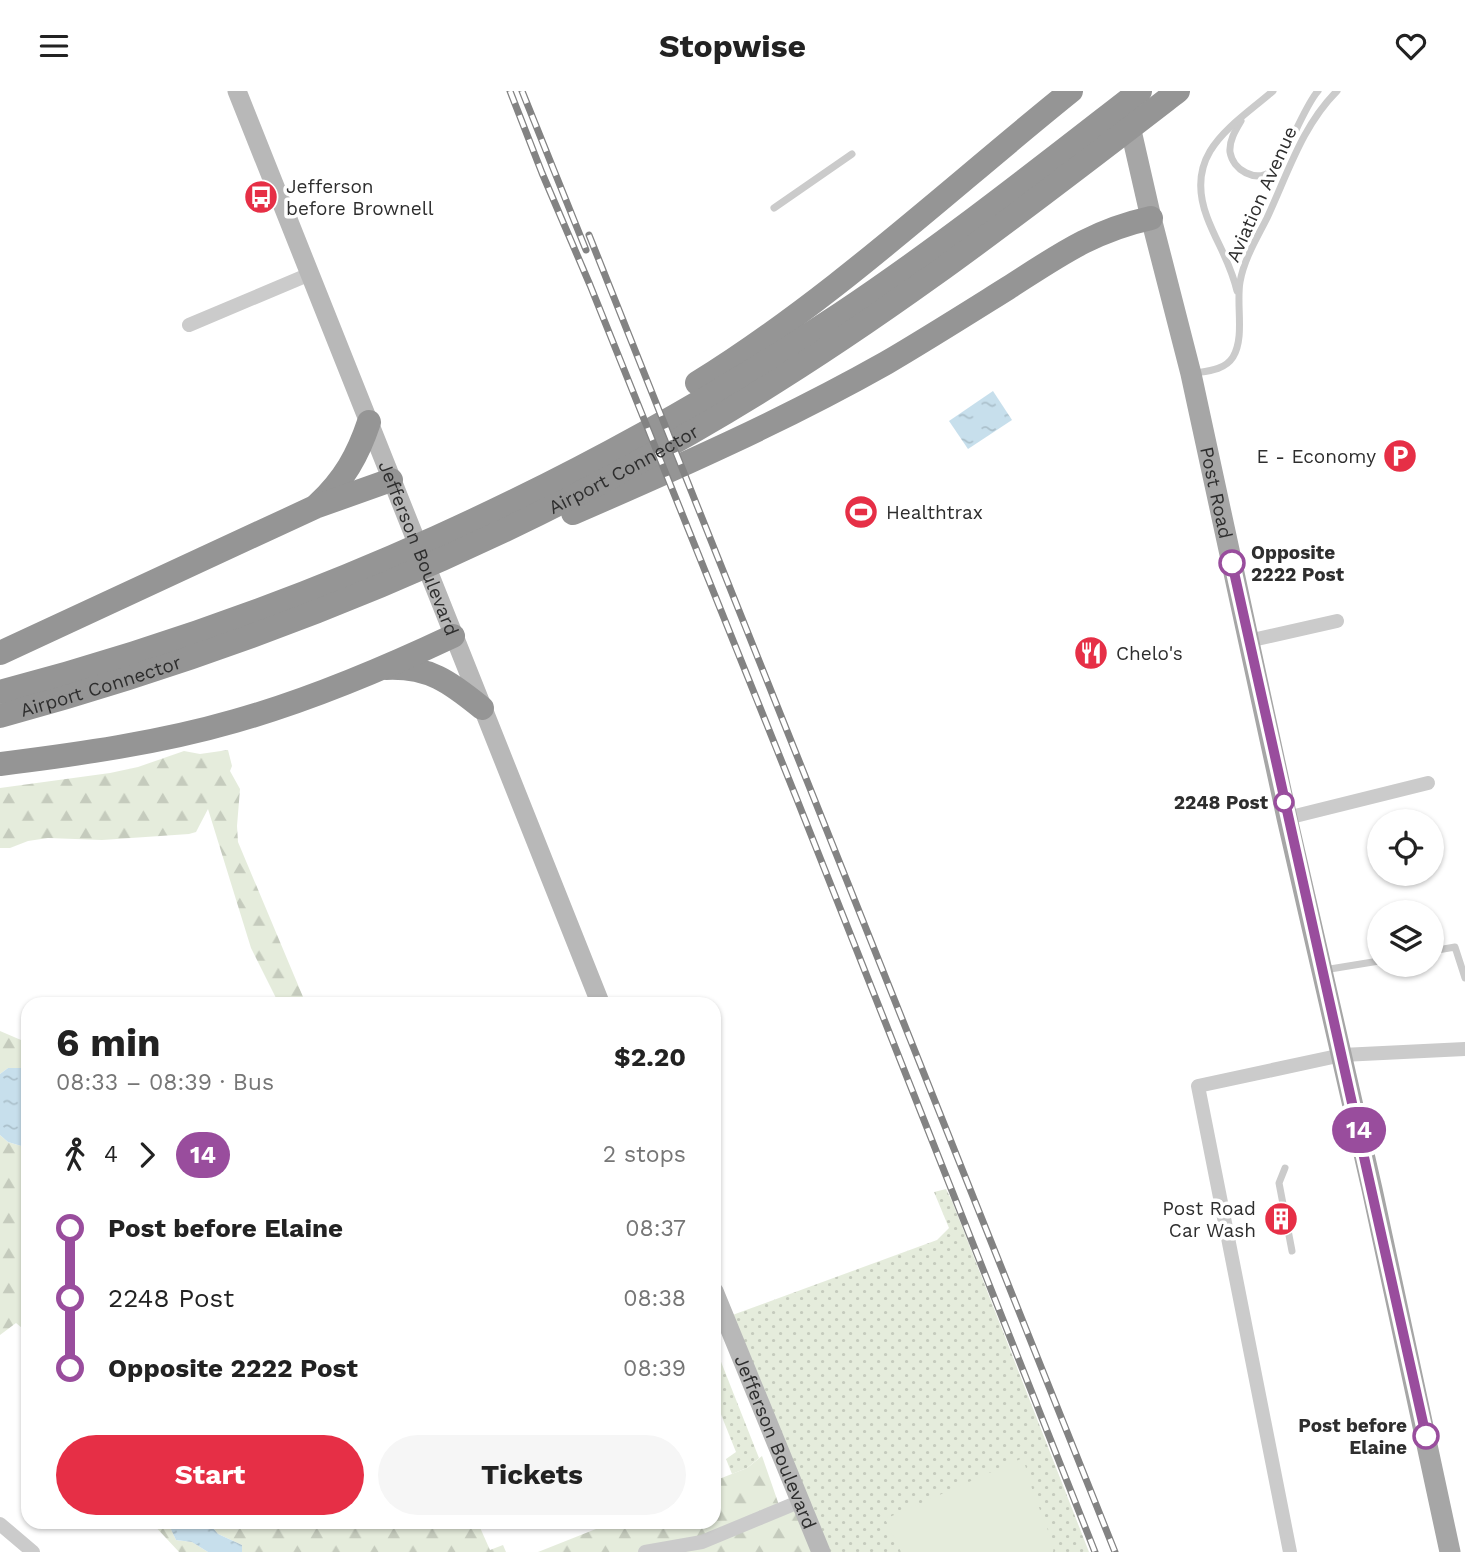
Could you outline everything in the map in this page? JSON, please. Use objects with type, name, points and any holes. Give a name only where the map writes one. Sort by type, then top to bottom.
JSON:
[{"type":"highway","points":[[683,401],[824,294],[1053,100],[1072,91]]},
{"type":"highway","name":"Airport Connector","points":[[0,692],[364,580],[457,544],[541,487],[691,433],[893,304],[1093,142],[1140,91]]},
{"type":"highway","name":"Airport Connector","points":[[635,453],[683,401],[794,344],[1093,142],[1172,95]]},
{"type":"highway","points":[[457,544],[567,515],[635,453],[707,454],[892,359],[1081,242],[1111,229],[1151,218]]},
{"type":"highway","points":[[315,507],[347,472],[359,451],[369,422]]},
{"type":"highway","points":[[0,653],[315,507],[391,480]]},
{"type":"highway","name":"Airport Connector","points":[[0,716],[115,683],[218,649],[364,580]]},
{"type":"highway","points":[[0,764],[152,741],[278,709],[382,669],[453,636]]},
{"type":"highway","points":[[382,669],[407,668],[436,675],[482,708]]},
{"type":"main road","name":"Jefferson Boulevard","points":[[237,91],[598,997]]},
{"type":"main road","name":"Post Road","points":[[1122,91],[1191,374],[1450,1552]]},
{"type":"main road","name":"Jefferson Boulevard","points":[[721,1308],[821,1552]]},
{"type":"street","points":[[188,325],[310,274]]},
{"type":"street","points":[[1248,641],[1337,621]]},
{"type":"street","points":[[1287,818],[1428,783]]},
{"type":"street","points":[[1290,1552],[1198,1086],[1342,1055],[1465,1049]]},
{"type":"street","points":[[645,1552],[702,1542],[801,1501]]},
{"type":"street","points":[[0,1524],[33,1552]]},
{"type":"lane","points":[[1238,295],[1229,260],[1207,218],[1200,184],[1211,146],[1221,134],[1273,91]]},
{"type":"lane","name":"Aviation Avenue","points":[[1253,108],[1232,136],[1230,151],[1235,166],[1246,174],[1257,176],[1271,172],[1280,161],[1299,120],[1318,91]]},
{"type":"lane","name":"Aviation Avenue","points":[[1191,374],[1227,364],[1234,355],[1238,339],[1240,279],[1250,250],[1307,128],[1322,106],[1337,91]]},
{"type":"lane","points":[[774,208],[852,154]]},
{"type":"lane","points":[[1444,949],[1455,947],[1465,978]]},
{"type":"lane","points":[[1323,970],[1367,963]]},
{"type":"lane","points":[[1284,1168],[1279,1183],[1292,1251]]},
{"type":"green space","points":[[228,750],[232,766],[230,771],[240,789],[238,842],[303,997],[276,997],[251,948],[208,809],[196,832],[189,834],[102,840],[48,838],[0,848],[0,788],[110,773],[138,767],[184,751],[200,754]]},
{"type":"green space","points":[[0,1031],[21,1040],[21,1068],[8,1068],[0,1074]]},
{"type":"green space","points":[[0,1135],[8,1142],[21,1146],[21,1327],[16,1323],[0,1335]]},
{"type":"green space","points":[[946,1189],[1089,1552],[821,1552],[727,1317],[937,1240],[949,1228],[934,1192]]},
{"type":"green space","points":[[721,1362],[759,1458],[747,1468],[732,1474],[726,1459],[736,1452],[721,1414]]},
{"type":"green space","points":[[762,1456],[780,1508],[800,1502],[820,1552],[538,1552],[596,1529],[721,1529],[721,1478],[747,1468]]},
{"type":"green space","points":[[1023,1458],[1054,1546],[1053,1552],[901,1552],[885,1519]]},
{"type":"green space","points":[[158,1529],[171,1529],[176,1540],[192,1542],[208,1552],[179,1552]]},
{"type":"green space","points":[[214,1529],[481,1529],[490,1550],[503,1545],[506,1552],[242,1552],[242,1545],[218,1534]]},
{"type":"water","points":[[993,391],[1012,420],[968,449],[949,421]]},
{"type":"water","points":[[8,1068],[21,1068],[21,1146],[8,1142],[0,1135],[0,1074]]},
{"type":"water","points":[[171,1529],[214,1529],[218,1534],[242,1545],[242,1552],[208,1552],[192,1542],[176,1540]]},
{"type":"railway","points":[[510,91],[796,797],[1095,1552]]},
{"type":"railway","points":[[522,91],[586,250]]},
{"type":"railway","points":[[589,235],[1115,1552]]},
{"type":"bus line","name":"14","points":[[1232,563],[1426,1436]]},
{"type":"place","name":"Jefferson before Brownell","points":[[261,197]]},
{"type":"place","name":"E - Economy","points":[[1400,456]]},
{"type":"place","name":"Healthtrax","points":[[861,512]]},
{"type":"place","name":"Opposite 2222 Post","points":[[1232,563]]},
{"type":"place","name":"Chelo's","points":[[1091,653]]},
{"type":"place","name":"2248 Post","points":[[1284,802]]},
{"type":"place","name":"Post Road Car Wash","points":[[1281,1219]]},
{"type":"place","name":"Post before Elaine","points":[[1426,1436]]}]
